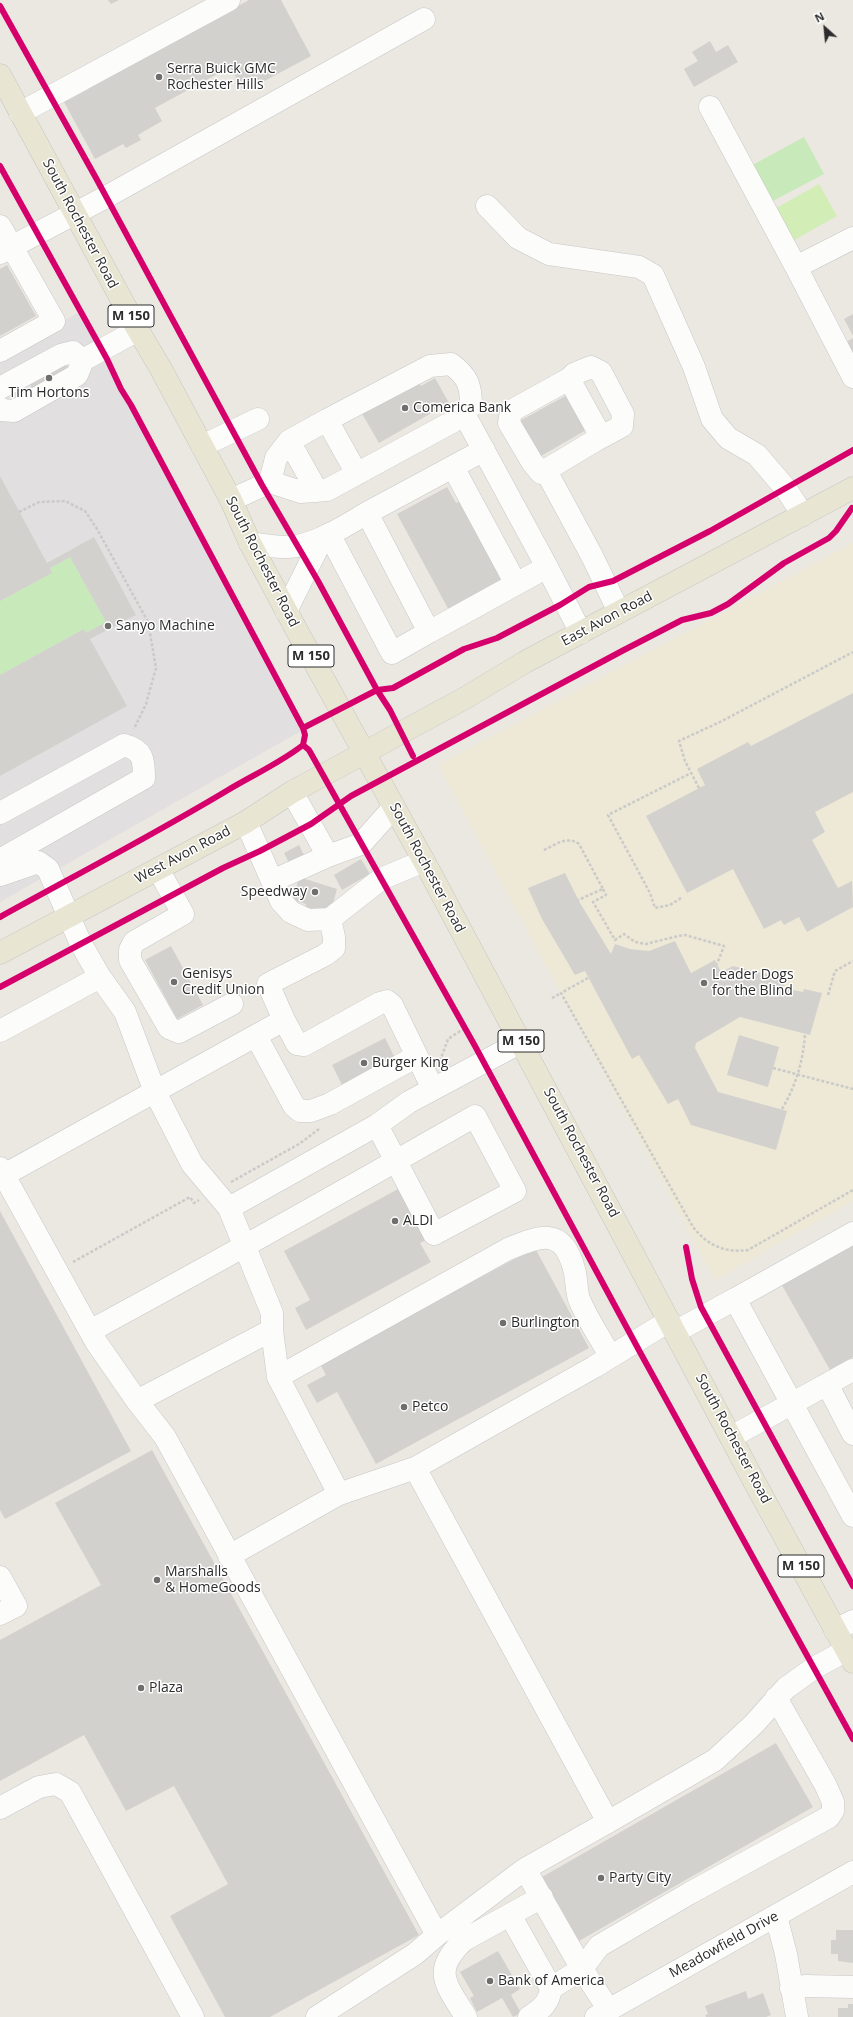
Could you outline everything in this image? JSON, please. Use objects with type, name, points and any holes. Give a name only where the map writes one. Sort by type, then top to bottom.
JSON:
[{"type":"main road","name":"South Rochester Road","points":[[0,75],[138,330],[161,369],[231,500],[250,543],[286,611],[424,861],[731,1437],[844,1625],[850,1656]]},
{"type":"main road","name":"East Avon Road","points":[[364,753],[619,612],[853,488]]},
{"type":"main road","name":"West Avon Road","points":[[0,953],[246,822],[292,792],[364,753]]},
{"type":"street","points":[[20,113],[229,0]]},
{"type":"street","points":[[6,250],[424,18]]},
{"type":"street","points":[[710,107],[853,377]]},
{"type":"street","points":[[486,206],[518,238],[549,254],[640,267],[653,275],[694,367],[712,419],[728,438],[757,455],[786,489],[803,515]]},
{"type":"street","points":[[0,226],[6,250],[54,321],[0,351]]},
{"type":"street","points":[[796,268],[853,238]]},
{"type":"street","points":[[0,408],[1,410],[14,411],[78,375],[83,360],[138,330]]},
{"type":"street","points":[[0,388],[61,355],[73,352],[83,360]]},
{"type":"street","points":[[0,419],[18,418],[83,382],[83,360]]},
{"type":"street","points":[[231,500],[270,482],[301,492],[327,490],[452,422],[470,406],[471,388],[462,373],[451,364],[430,366],[289,441],[276,458],[270,482]]},
{"type":"street","points":[[591,367],[602,372],[623,414],[622,426],[596,440],[541,473],[532,462],[509,423],[512,411],[569,379],[574,374],[591,367]]},
{"type":"street","points":[[569,379],[598,433],[596,440]]},
{"type":"street","points":[[463,412],[581,633]]},
{"type":"street","points":[[202,446],[258,419]]},
{"type":"street","points":[[327,420],[357,474]]},
{"type":"street","points":[[289,441],[317,490]]},
{"type":"street","points":[[250,543],[296,546],[326,536],[484,450]]},
{"type":"street","points":[[453,467],[516,584]]},
{"type":"street","points":[[546,471],[592,556],[619,612]]},
{"type":"street","points":[[368,513],[429,632]]},
{"type":"street","points":[[326,536],[392,652],[547,567]]},
{"type":"street","points":[[286,611],[326,536]]},
{"type":"street","points":[[0,813],[124,744],[135,748],[144,761],[144,778],[2,867]]},
{"type":"street","points":[[292,792],[328,856]]},
{"type":"street","points":[[272,881],[328,856],[361,844],[394,808]]},
{"type":"street","points":[[246,822],[281,901],[291,912],[308,920],[330,919],[381,879],[424,861]]},
{"type":"street","points":[[2,867],[38,862],[48,869],[81,944],[100,977],[124,1012],[155,1092],[192,1164],[229,1208],[272,1313],[272,1330],[278,1377],[339,1494]]},
{"type":"street","points":[[158,869],[183,914],[134,942],[130,950],[130,960],[168,1028],[179,1032],[232,1004]]},
{"type":"street","points":[[330,919],[334,937],[334,948],[325,955],[268,984],[284,1020],[297,1044],[304,1044],[380,1003],[387,1001],[392,1005],[425,1072]]},
{"type":"street","points":[[0,1031],[100,977]]},
{"type":"street","points":[[284,1020],[155,1092],[2,1172],[90,1331],[137,1401],[165,1437],[438,1935]]},
{"type":"street","points":[[256,1036],[294,1106],[300,1111],[311,1111],[425,1072],[521,1042]]},
{"type":"street","points":[[229,1208],[377,1125],[409,1102],[425,1072]]},
{"type":"street","points":[[90,1331],[245,1247],[396,1162],[475,1116],[515,1191],[434,1234],[396,1162],[377,1125]]},
{"type":"street","points":[[230,1556],[339,1494],[414,1468],[610,1356],[672,1326],[735,1299],[853,1233]]},
{"type":"street","points":[[278,1377],[508,1249],[543,1237],[556,1240],[569,1255],[574,1270],[579,1299],[610,1356]]},
{"type":"street","points":[[735,1299],[853,1516]]},
{"type":"street","points":[[137,1401],[272,1330]]},
{"type":"street","points":[[731,1437],[853,1370]]},
{"type":"street","points":[[827,1384],[853,1434]]},
{"type":"street","points":[[414,1468],[608,1822]]},
{"type":"street","points":[[0,1577],[16,1606],[0,1614]]},
{"type":"street","points":[[319,2016],[415,1954],[524,1868],[608,1822],[715,1760],[754,1724],[776,1698],[805,1674],[850,1656]]},
{"type":"street","points":[[551,1988],[582,1969],[599,1946],[829,1817],[833,1811],[832,1802],[825,1784],[776,1698]]},
{"type":"street","points":[[0,1808],[39,1787],[56,1784],[70,1792],[193,2017]]},
{"type":"street","points":[[524,1868],[582,1969],[602,2013]]},
{"type":"street","name":"Meadowfield Drive","points":[[602,2013],[853,1872]]},
{"type":"street","points":[[466,2017],[448,1987],[444,1972],[446,1962],[454,1950],[464,1940],[542,1897]]},
{"type":"street","points":[[510,1915],[551,1988],[550,1999],[537,2012],[529,2017]]},
{"type":"street","points":[[776,1916],[785,1948],[797,2017]]},
{"type":"street","points":[[792,1988],[806,1986],[853,1987]]},
{"type":"path","points":[[19,512],[39,502],[65,501],[85,511],[97,529],[148,622],[156,668],[146,704],[127,746]]},
{"type":"path","points":[[699,788],[691,773],[679,741],[722,721],[853,652]]},
{"type":"path","points":[[681,898],[670,905],[655,908],[650,893],[608,815],[691,773]]},
{"type":"path","points":[[544,850],[566,840],[574,840],[579,844],[606,894],[593,902],[615,940],[624,934],[635,942],[646,944],[678,936],[685,936],[724,946],[717,964]]},
{"type":"path","points":[[578,900],[603,889]]},
{"type":"path","points":[[828,995],[835,971],[853,961]]},
{"type":"path","points":[[552,998],[588,978]]},
{"type":"path","points":[[561,993],[693,1227],[702,1239],[724,1250],[735,1252],[748,1250],[853,1190]]},
{"type":"path","points":[[461,1021],[468,1034]]},
{"type":"path","points":[[425,1072],[440,1061],[448,1039],[465,1028]]},
{"type":"path","points":[[782,1109],[795,1084],[804,1053],[805,1034]]},
{"type":"path","points":[[773,1068],[853,1089]]},
{"type":"path","points":[[57,1271],[190,1197],[194,1203],[299,1144],[324,1125]]},
{"type":"shaded area","points":[[81,311],[301,731],[0,902],[0,357]]},
{"type":"shaded area","name":"Leader Dogs for the Blind","points":[[853,543],[853,1201],[715,1280],[438,765]]},
{"type":"green space","points":[[804,137],[824,174],[769,203],[749,167]]},
{"type":"green space","points":[[819,184],[837,216],[789,243],[771,211]]},
{"type":"green space","points":[[70,557],[106,622],[86,633],[84,629],[0,675],[0,601],[52,573],[50,568]]},
{"type":"building","points":[[108,0],[119,0],[111,4]]},
{"type":"building","name":"Serra Buick GMC Rochester Hills","points":[[249,0],[281,0],[311,56],[244,92],[230,67],[155,108],[162,121],[138,135],[141,140],[126,148],[123,144],[95,159],[64,102],[89,89],[88,87]]},
{"type":"building","points":[[710,41],[716,52],[728,45],[738,62],[694,87],[684,69],[698,61],[692,52]]},
{"type":"building","points":[[7,265],[36,316],[0,336],[0,269]]},
{"type":"building","points":[[853,314],[853,336],[844,319]]},
{"type":"building","points":[[853,338],[853,352],[846,356],[839,346]]},
{"type":"building","name":"Tim Hortons","points":[[63,360],[71,376],[36,395],[28,380]]},
{"type":"building","name":"Comerica Bank","points":[[435,378],[449,403],[379,443],[361,412],[417,379],[421,386]]},
{"type":"building","points":[[569,394],[588,429],[534,460],[514,424]]},
{"type":"building","name":"Sanyo Machine","points":[[0,476],[47,563],[94,537],[136,615],[90,639],[127,706],[0,776],[0,675],[84,629],[86,633],[106,622],[70,557],[50,568],[52,573],[0,601]]},
{"type":"building","points":[[447,487],[456,503],[461,501],[505,585],[451,614],[397,514]]},
{"type":"building","points":[[853,693],[853,792],[815,812],[825,832],[812,840],[838,888],[852,881],[853,907],[807,932],[799,917],[784,925],[781,920],[764,929],[733,869],[687,893],[646,816],[705,785],[697,769],[748,742],[751,746]]},
{"type":"building","points":[[299,845],[306,859],[291,867],[284,853]]},
{"type":"building","points":[[361,859],[370,874],[342,890],[334,875]]},
{"type":"building","points":[[565,873],[580,903],[611,954],[615,944],[630,949],[649,951],[675,941],[691,973],[715,960],[721,972],[733,966],[786,979],[783,988],[803,992],[804,989],[822,993],[810,1035],[740,1017],[696,1043],[695,1048],[718,1092],[787,1111],[776,1150],[691,1125],[678,1099],[668,1104],[639,1055],[632,1059],[585,971],[575,975],[542,919],[528,888]]},
{"type":"building","points":[[299,877],[337,889],[331,911],[319,908],[317,916],[304,912],[306,904],[293,900]]},
{"type":"building","name":"Genisys Credit Union","points":[[171,946],[203,1005],[177,1019],[145,960]]},
{"type":"building","points":[[739,1035],[779,1047],[768,1087],[727,1075]]},
{"type":"building","name":"Burger King","points":[[385,1038],[396,1060],[343,1087],[332,1065]]},
{"type":"building","points":[[398,1189],[426,1240],[420,1243],[431,1262],[306,1330],[295,1308],[310,1300],[284,1251]]},
{"type":"building","points":[[0,1211],[131,1451],[5,1519],[0,1510]]},
{"type":"building","points":[[853,1239],[853,1357],[830,1370],[779,1280]]},
{"type":"building","points":[[535,1248],[589,1348],[376,1464],[337,1392],[317,1403],[307,1385],[326,1375],[320,1364]]},
{"type":"building","name":"Plaza","points":[[152,1450],[419,1935],[270,2017],[225,2017],[170,1916],[228,1884],[174,1786],[126,1811],[84,1735],[0,1781],[0,1640],[101,1585],[55,1503]]},
{"type":"building","points":[[776,1743],[813,1807],[579,1941],[542,1877]]},
{"type":"building","points":[[836,1930],[853,1930],[853,1963],[838,1961],[838,1954],[831,1954],[831,1940],[836,1940]]},
{"type":"building","name":"Bank of America","points":[[498,1951],[520,1989],[511,1995],[521,2013],[513,2017],[502,1998],[477,2012],[470,1998],[474,1996],[460,1972]]},
{"type":"building","points":[[746,1991],[748,1999],[763,1993],[771,2015],[766,2017],[706,2017],[705,2015],[708,2014],[705,2006]]},
{"type":"building","points":[[848,2004],[853,2004],[853,2017],[838,2017],[838,2008],[848,2008]]},
{"type":"cycle path","points":[[0,6],[96,178],[262,485],[318,581],[377,690],[393,688],[464,649],[497,638],[560,605],[589,587],[613,581],[710,531],[853,450]]},
{"type":"cycle path","points":[[0,166],[107,359],[121,389],[131,405],[303,728],[305,735],[303,745],[309,750],[475,1046],[641,1354],[853,1739]]},
{"type":"cycle path","points":[[0,987],[223,868],[260,851],[311,824],[351,796],[622,651],[682,620],[711,613],[728,604],[784,563],[829,538],[836,531],[852,508]]},
{"type":"cycle path","points":[[303,728],[377,690],[390,710],[413,756]]},
{"type":"cycle path","points":[[0,917],[171,823],[276,763],[303,745]]},
{"type":"cycle path","points":[[686,1247],[692,1279],[701,1307],[853,1586]]},
{"type":"place","name":"Serra Buick GMC Rochester Hills","points":[[159,77]]},
{"type":"place","name":"Tim Hortons","points":[[49,378]]},
{"type":"place","name":"Comerica Bank","points":[[405,408]]},
{"type":"place","name":"Sanyo Machine","points":[[108,626]]},
{"type":"place","name":"Speedway","points":[[315,892]]},
{"type":"place","name":"Genisys Credit Union","points":[[174,982]]},
{"type":"place","name":"Leader Dogs for the Blind","points":[[704,983]]},
{"type":"place","name":"Burger King","points":[[364,1063]]},
{"type":"place","name":"ALDI","points":[[395,1221]]},
{"type":"place","name":"Burlington","points":[[503,1323]]},
{"type":"place","name":"Petco","points":[[404,1407]]},
{"type":"place","name":"Marshalls & HomeGoods","points":[[157,1580]]},
{"type":"place","name":"Plaza","points":[[141,1688]]},
{"type":"place","name":"Party City","points":[[601,1878]]},
{"type":"place","name":"Bank of America","points":[[490,1981]]}]
